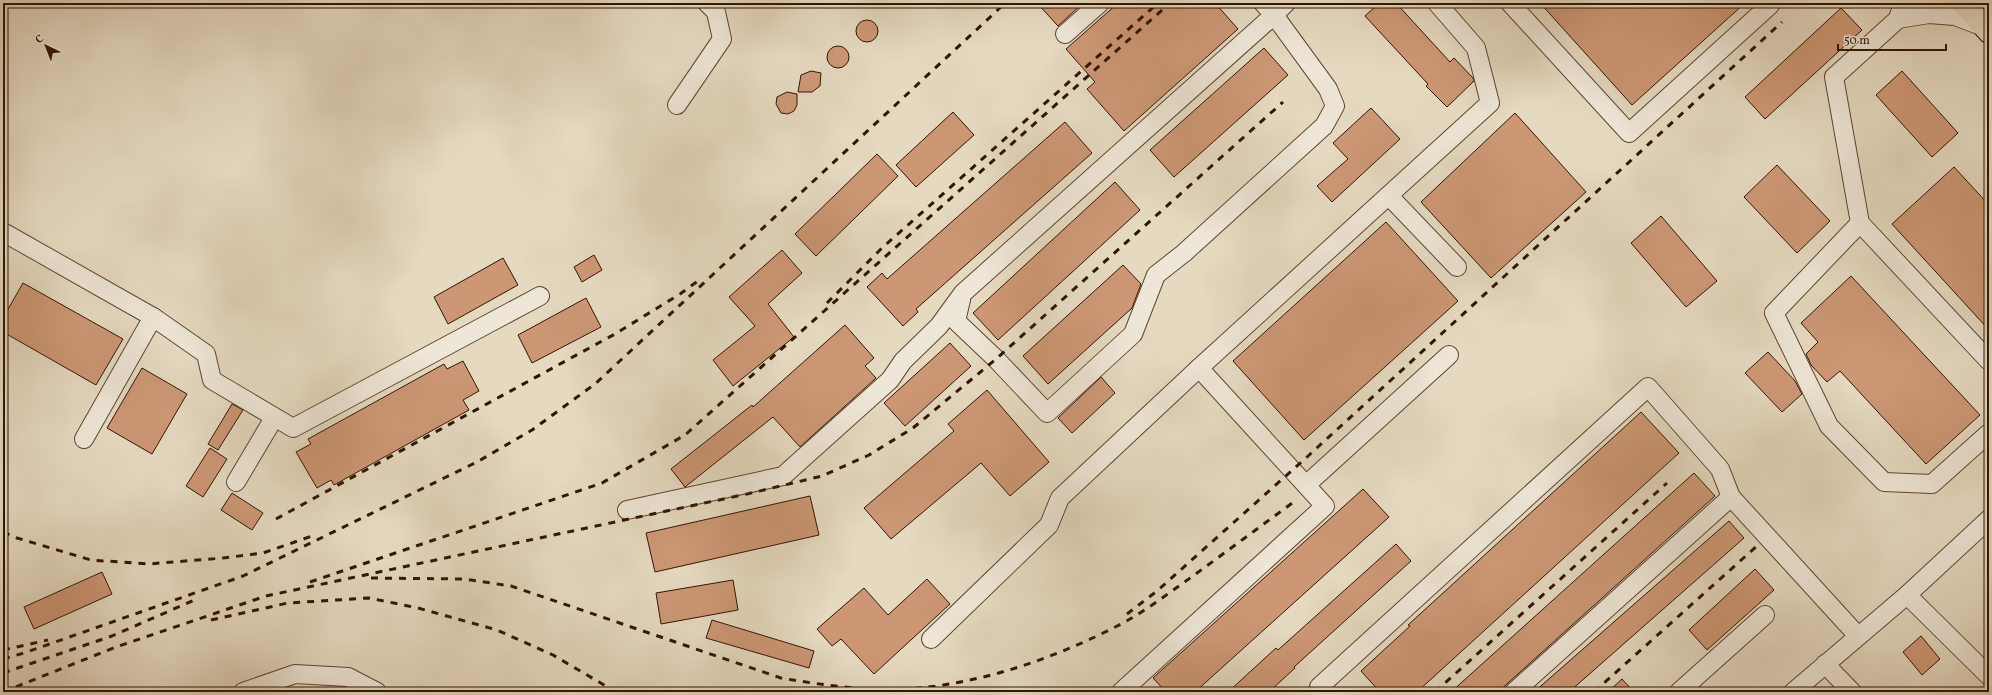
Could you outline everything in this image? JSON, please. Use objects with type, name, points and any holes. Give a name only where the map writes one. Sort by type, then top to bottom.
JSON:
[{"type":"main road","points":[[1963,3],[1987,30]]},
{"type":"street","points":[[677,105],[722,39],[716,12],[707,3]]},
{"type":"street","points":[[1065,34],[1100,3]]},
{"type":"street","points":[[931,639],[1049,525],[1060,498],[1199,368],[1490,104],[1476,48],[1438,3]]},
{"type":"street","points":[[1510,3],[1629,133],[1770,5],[1768,3]]},
{"type":"street","points":[[627,510],[783,476],[890,380],[903,360],[939,326],[963,293],[1274,7],[1328,89],[1335,106],[1324,126],[1184,253],[1156,275],[1133,334],[1047,413],[996,359],[956,321],[963,293]]},
{"type":"street","points":[[1987,30],[1955,16],[1900,11],[1834,77],[1860,223],[1989,361]]},
{"type":"street","points":[[1389,196],[1457,267]]},
{"type":"street","points":[[1860,223],[1774,313],[1829,426],[1884,482],[1932,484],[1989,432]]},
{"type":"street","points":[[3,232],[153,317],[206,354],[212,380],[293,428],[540,296]]},
{"type":"street","points":[[84,439],[153,317]]},
{"type":"street","points":[[1306,485],[1449,355]]},
{"type":"street","points":[[1121,692],[1325,506],[1199,368]]},
{"type":"street","points":[[1319,687],[1648,387],[1720,469],[1730,497],[1858,636]]},
{"type":"street","points":[[236,482],[274,418]]},
{"type":"street","points":[[1514,692],[1730,497]]},
{"type":"street","points":[[1793,692],[1907,596],[1989,519]]},
{"type":"street","points":[[1907,596],[1989,676]]},
{"type":"street","points":[[1679,692],[1765,614]]},
{"type":"street","points":[[1825,664],[1852,692]]},
{"type":"street","points":[[243,692],[295,674],[348,677],[377,692]]},
{"type":"building","points":[[1037,3],[1083,3],[1058,26]]},
{"type":"building","points":[[1118,3],[1215,3],[1238,29],[1124,131],[1087,89],[1095,82],[1066,49]]},
{"type":"building","points":[[1379,3],[1396,3],[1450,62],[1454,58],[1473,78],[1474,81],[1447,107],[1426,86],[1428,84],[1365,16]]},
{"type":"building","points":[[1540,3],[1745,3],[1632,105]]},
{"type":"building","points":[[1841,8],[1862,30],[1765,119],[1745,97]]},
{"type":"building","points":[[867,20],[875,23],[878,31],[875,39],[867,42],[859,39],[856,31],[859,23]]},
{"type":"building","points":[[838,46],[846,49],[849,57],[846,65],[838,68],[830,65],[827,57],[830,49]]},
{"type":"building","points":[[1264,48],[1288,75],[1174,177],[1150,150]]},
{"type":"building","points":[[811,71],[821,73],[820,86],[812,92],[798,92],[801,75]]},
{"type":"building","points":[[1902,71],[1958,133],[1932,157],[1876,95]]},
{"type":"building","points":[[787,92],[797,94],[797,105],[794,111],[788,114],[781,113],[776,104],[777,97]]},
{"type":"building","points":[[1371,108],[1400,139],[1332,202],[1317,186],[1348,159],[1333,143]]},
{"type":"building","points":[[953,112],[974,135],[916,187],[896,165]]},
{"type":"building","points":[[1515,113],[1586,192],[1491,278],[1421,202]]},
{"type":"building","points":[[1065,122],[1092,153],[916,309],[918,312],[903,326],[867,287],[882,273],[887,279]]},
{"type":"building","points":[[877,154],[898,176],[816,256],[795,234]]},
{"type":"building","points":[[1777,165],[1830,221],[1797,253],[1744,197]]},
{"type":"building","points":[[1954,167],[1989,205],[1989,330],[1892,224]]},
{"type":"building","points":[[1115,182],[1140,210],[998,340],[973,313]]},
{"type":"building","points":[[1661,216],[1717,281],[1686,307],[1631,243]]},
{"type":"building","points":[[1386,222],[1458,301],[1304,440],[1233,361]]},
{"type":"building","points":[[782,250],[802,273],[768,304],[794,337],[733,386],[713,360],[755,326],[729,297]]},
{"type":"building","points":[[594,255],[602,270],[582,282],[574,267]]},
{"type":"building","points":[[503,258],[518,285],[448,324],[434,297]]},
{"type":"building","points":[[1123,265],[1141,284],[1132,308],[1048,384],[1023,356]]},
{"type":"building","points":[[1851,276],[1980,415],[1926,464],[1840,371],[1827,382],[1811,365],[1806,354],[1818,342],[1801,323]]},
{"type":"building","points":[[23,283],[123,339],[96,385],[3,332],[3,318]]},
{"type":"building","points":[[586,298],[601,327],[532,363],[518,335]]},
{"type":"building","points":[[845,325],[874,358],[865,366],[876,378],[800,447],[773,417],[685,487],[671,469],[752,405],[753,407]]},
{"type":"building","points":[[950,343],[971,366],[905,426],[884,403]]},
{"type":"building","points":[[1768,352],[1795,381],[1802,394],[1782,412],[1745,373]]},
{"type":"building","points":[[463,361],[479,391],[463,400],[469,410],[334,485],[331,480],[317,488],[296,452],[311,444],[308,439],[444,364],[447,369]]},
{"type":"building","points":[[142,368],[187,394],[152,454],[107,428]]},
{"type":"building","points":[[1101,377],[1115,393],[1072,433],[1058,418]]},
{"type":"building","points":[[987,390],[1049,462],[1010,496],[981,463],[891,539],[864,508],[954,431],[948,424]]},
{"type":"building","points":[[232,404],[243,410],[218,450],[208,444]]},
{"type":"building","points":[[1641,412],[1679,453],[1417,692],[1380,692],[1361,671],[1410,626],[1408,625]]},
{"type":"building","points":[[210,448],[227,459],[203,497],[186,486]]},
{"type":"building","points":[[1694,473],[1715,496],[1498,692],[1451,692]]},
{"type":"building","points":[[1363,489],[1389,517],[1195,692],[1166,692],[1153,678]]},
{"type":"building","points":[[232,493],[263,513],[252,530],[221,510]]},
{"type":"building","points":[[810,496],[819,535],[655,572],[646,533]]},
{"type":"building","points":[[1729,521],[1744,538],[1569,692],[1534,692]]},
{"type":"building","points":[[1396,544],[1411,561],[1294,667],[1295,668],[1269,692],[1228,692],[1276,648],[1278,650]]},
{"type":"building","points":[[1755,569],[1774,590],[1707,650],[1689,630]]},
{"type":"building","points":[[102,572],[112,594],[34,629],[24,607]]},
{"type":"building","points":[[927,579],[950,604],[874,674],[841,639],[832,646],[817,629],[864,588],[888,615]]},
{"type":"building","points":[[733,580],[738,610],[661,624],[656,593]]},
{"type":"building","points":[[712,620],[814,651],[809,668],[706,638]]},
{"type":"building","points":[[1921,636],[1940,659],[1922,675],[1903,652]]},
{"type":"building","points":[[1622,679],[1634,692],[1608,692]]},
{"type":"railway","points":[[827,303],[882,248],[1158,3]]},
{"type":"railway","points":[[310,582],[602,483],[685,435],[1170,3]]},
{"type":"railway","points":[[3,659],[243,576],[477,462],[532,430],[595,384],[1002,6]]},
{"type":"railway","points":[[1127,614],[1157,591],[1307,457],[1782,22]]},
{"type":"railway","points":[[3,692],[116,647],[266,596],[747,494],[822,476],[869,455],[913,428],[996,359],[1283,102]]},
{"type":"railway","points":[[276,519],[615,334],[680,294],[702,278]]},
{"type":"railway","points":[[1435,692],[1667,483]]},
{"type":"railway","points":[[371,578],[464,579],[511,586],[781,678],[844,687],[907,689],[963,682],[991,675],[1045,658],[1098,636],[1150,607],[1295,501]]},
{"type":"railway","points":[[3,532],[17,538],[91,560],[148,564],[263,553],[315,535]]},
{"type":"railway","points":[[1594,692],[1758,545]]},
{"type":"railway","points":[[3,673],[112,636],[199,598]]},
{"type":"railway","points":[[211,620],[288,603],[369,598],[418,608],[497,630],[553,655],[616,692]]},
{"type":"railway","points":[[3,650],[48,640]]}]
